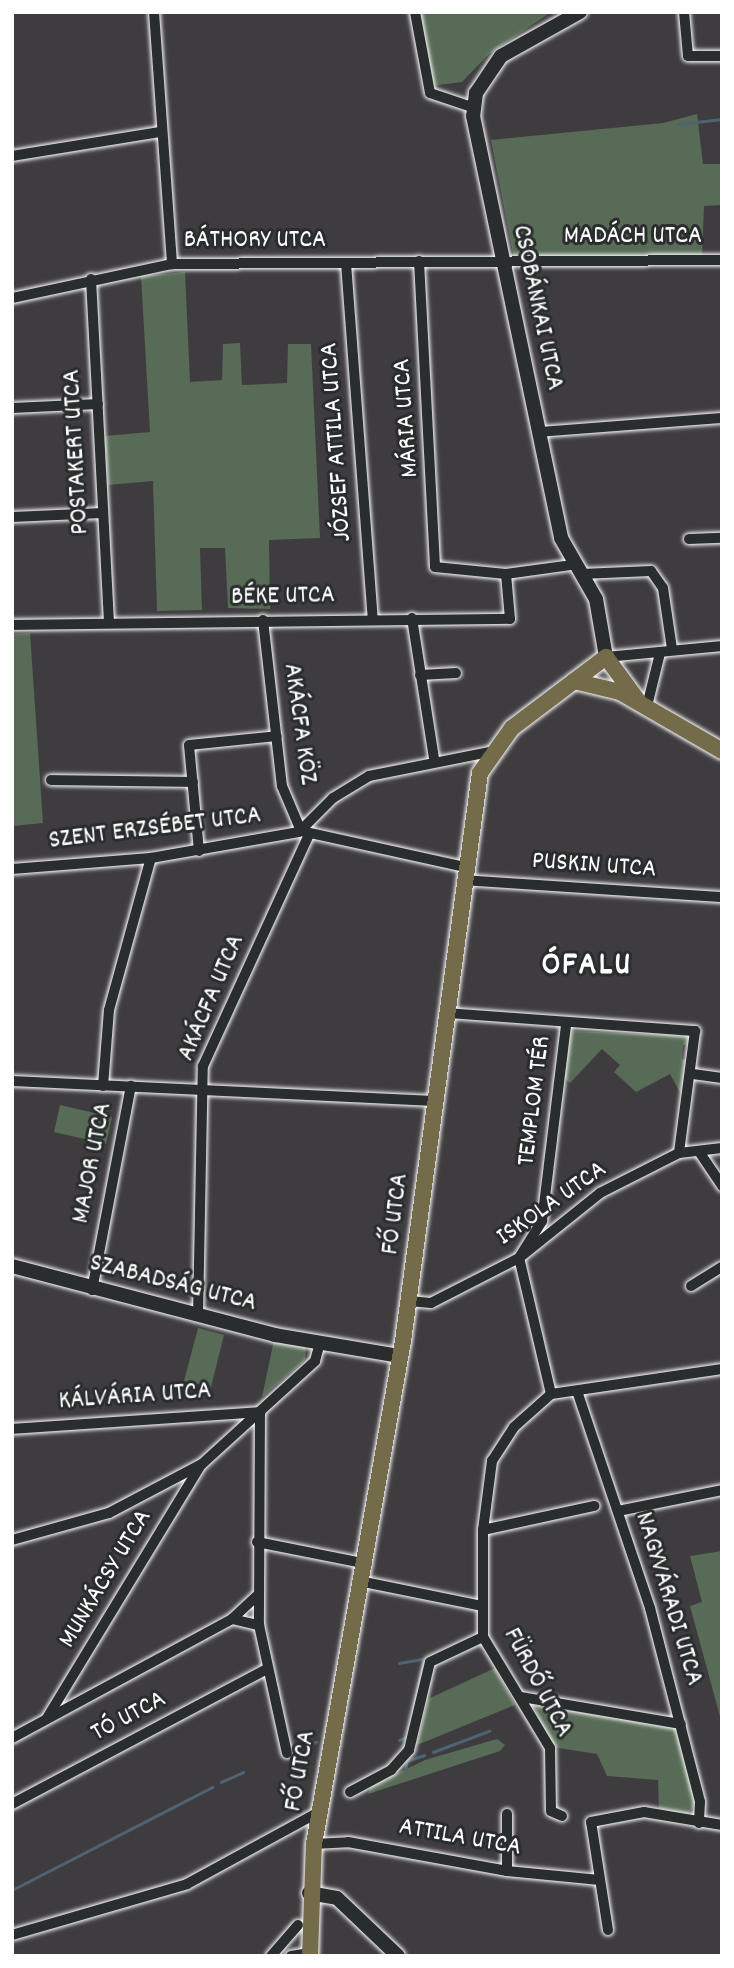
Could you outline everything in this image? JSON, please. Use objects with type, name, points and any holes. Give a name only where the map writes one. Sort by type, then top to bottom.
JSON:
[{"type":"main road","points":[[472,107],[482,80],[501,56],[580,12]]},
{"type":"main road","name":"CSOBÁNKAI UTCA","points":[[472,107],[539,432],[577,569],[599,606],[605,660]]},
{"type":"main road","points":[[489,752],[574,681],[605,660]]},
{"type":"main road","points":[[600,682],[605,660]]},
{"type":"main road","points":[[605,660],[643,704]]},
{"type":"main road","points":[[574,681],[600,682],[722,751]]},
{"type":"main road","name":"FŐ UTCA","points":[[310,1954],[309,1893],[314,1844],[367,1564],[409,1301],[464,873],[489,752]]},
{"type":"main road","name":"SZABADSÁG UTCA","points":[[12,1266],[92,1290],[198,1316],[321,1343],[399,1356]]},
{"type":"main road","points":[[309,1893],[337,1898],[398,1956]]},
{"type":"street","points":[[154,12],[172,264]]},
{"type":"street","points":[[415,12],[430,93],[472,107]]},
{"type":"street","points":[[684,12],[690,58],[722,56]]},
{"type":"street","points":[[12,156],[161,132]]},
{"type":"street","name":"MADÁCH UTCA","points":[[502,261],[722,260]]},
{"type":"street","name":"MÁRIA UTCA","points":[[419,261],[438,571],[506,574]]},
{"type":"street","name":"BÁTHORY UTCA","points":[[12,298],[91,279],[172,264],[502,261]]},
{"type":"street","name":"JÓZSEF ATTILA UTCA","points":[[346,263],[373,618]]},
{"type":"street","name":"POSTAKERT UTCA","points":[[91,279],[109,622]]},
{"type":"street","points":[[12,408],[98,404]]},
{"type":"street","points":[[539,432],[722,418]]},
{"type":"street","points":[[12,517],[103,513]]},
{"type":"street","points":[[689,539],[722,538]]},
{"type":"street","points":[[506,574],[577,569],[651,571],[663,587],[672,649]]},
{"type":"street","name":"BÉKE UTCA","points":[[12,625],[373,618],[510,619],[506,574]]},
{"type":"street","points":[[412,618],[434,758]]},
{"type":"street","name":"AKÁCFA KÖZ","points":[[262,620],[282,786],[305,833]]},
{"type":"street","points":[[605,660],[672,649],[722,646]]},
{"type":"street","points":[[643,704],[660,653]]},
{"type":"street","points":[[420,675],[456,673]]},
{"type":"street","points":[[200,852],[190,744],[277,736]]},
{"type":"street","name":"SZENT ERZSÉBET UTCA","points":[[12,869],[200,852],[305,833],[360,780],[434,758],[489,752]]},
{"type":"street","points":[[51,780],[193,782]]},
{"type":"street","name":"PUSKIN UTCA","points":[[305,833],[464,873],[722,897]]},
{"type":"street","name":"AKÁCFA UTCA","points":[[198,1316],[201,1087],[209,1050],[305,833]]},
{"type":"street","points":[[103,1086],[109,1010],[151,858]]},
{"type":"street","points":[[447,1013],[566,1026]]},
{"type":"street","name":"TEMPLOM TÉR","points":[[519,1258],[542,1221],[566,1026],[695,1031],[693,1074],[679,1153]]},
{"type":"street","points":[[693,1074],[722,1077]]},
{"type":"street","points":[[12,1081],[103,1086],[201,1087],[435,1101]]},
{"type":"street","name":"MAJOR UTCA","points":[[92,1290],[131,1086]]},
{"type":"street","name":"ISKOLA UTCA","points":[[409,1301],[430,1303],[519,1258],[600,1193],[679,1153],[700,1153],[722,1148]]},
{"type":"street","points":[[700,1153],[722,1186]]},
{"type":"street","points":[[519,1258],[551,1394],[722,1369]]},
{"type":"street","points":[[691,1286],[722,1267]]},
{"type":"street","points":[[12,1540],[109,1514],[201,1464],[315,1361],[321,1343]]},
{"type":"street","name":"NAGYVÁRADI UTCA","points":[[577,1391],[618,1511],[681,1724],[699,1823]]},
{"type":"street","name":"FÜRDŐ UTCA","points":[[551,1394],[514,1427],[492,1461],[483,1530],[482,1606],[483,1637],[550,1748],[551,1811],[562,1816]]},
{"type":"street","points":[[260,1412],[258,1625],[287,1753]]},
{"type":"street","name":"KÁLVÁRIA UTCA","points":[[12,1429],[260,1412]]},
{"type":"street","name":"MUNKÁCSY UTCA","points":[[47,1718],[201,1464]]},
{"type":"street","points":[[167,1483],[177,1505]]},
{"type":"street","points":[[618,1511],[722,1490]]},
{"type":"street","points":[[483,1530],[594,1506]]},
{"type":"street","points":[[257,1542],[367,1564]]},
{"type":"street","points":[[364,1582],[482,1606]]},
{"type":"street","points":[[12,1738],[232,1619],[257,1594]]},
{"type":"street","points":[[232,1619],[258,1625]]},
{"type":"street","points":[[350,1792],[401,1761],[430,1662],[483,1637]]},
{"type":"street","name":"TÓ UTCA","points":[[12,1804],[267,1669]]},
{"type":"street","points":[[521,1697],[681,1724]]},
{"type":"street","points":[[12,1934],[187,1884],[319,1812]]},
{"type":"street","points":[[608,1930],[592,1822],[644,1812],[722,1825]]},
{"type":"street","points":[[507,1814],[507,1871]]},
{"type":"street","name":"ATTILA UTCA","points":[[314,1844],[348,1842],[507,1871],[600,1880]]},
{"type":"street","points":[[271,1956],[298,1925]]},
{"type":"street","points":[[291,1956],[310,1954]]},
{"type":"green space","points":[[417,12],[551,12],[489,54],[462,82],[431,86]]},
{"type":"green space","points":[[697,114],[703,164],[722,164],[722,205],[704,206],[702,257],[514,258],[491,140],[663,123]]},
{"type":"green space","points":[[185,272],[190,382],[222,380],[223,344],[240,343],[242,385],[287,383],[288,344],[311,344],[320,538],[269,540],[270,609],[228,608],[225,548],[200,548],[202,610],[157,611],[153,481],[108,485],[105,436],[150,432],[141,276]]},
{"type":"green space","points":[[30,633],[43,823],[12,826],[12,634]]},
{"type":"green space","points":[[570,1031],[692,1036],[691,1045],[683,1045],[682,1059],[690,1060],[682,1096],[670,1074],[636,1092],[614,1072],[620,1065],[602,1049],[570,1083],[564,1078]]},
{"type":"green space","points":[[60,1105],[112,1117],[106,1144],[54,1132]]},
{"type":"green space","points":[[198,1328],[224,1335],[211,1387],[184,1381]]},
{"type":"green space","points":[[274,1340],[306,1348],[305,1360],[262,1397]]},
{"type":"green space","points":[[722,1551],[722,1724],[690,1606],[702,1602],[690,1556]]},
{"type":"green space","points":[[495,1668],[515,1705],[417,1745],[428,1699]]},
{"type":"green space","points":[[533,1705],[677,1727],[697,1803],[686,1816],[659,1808],[658,1780],[607,1776],[597,1754],[552,1747]]},
{"type":"green space","points":[[497,1739],[505,1745],[500,1751],[368,1794],[371,1786],[425,1760]]},
{"type":"waterway","points":[[678,124],[722,119]]},
{"type":"waterway","points":[[412,1714],[424,1659],[434,1655]]},
{"type":"waterway","points":[[399,1663],[422,1659]]},
{"type":"waterway","points":[[433,1752],[489,1731]]},
{"type":"waterway","points":[[399,1740],[407,1737]]},
{"type":"waterway","points":[[296,1748],[316,1742]]},
{"type":"waterway","points":[[406,1772],[406,1761],[424,1755]]},
{"type":"waterway","points":[[221,1782],[243,1772]]},
{"type":"waterway","points":[[12,1890],[212,1787]]},
{"type":"district","name":"ÓFALU","points":[[587,967]]}]
